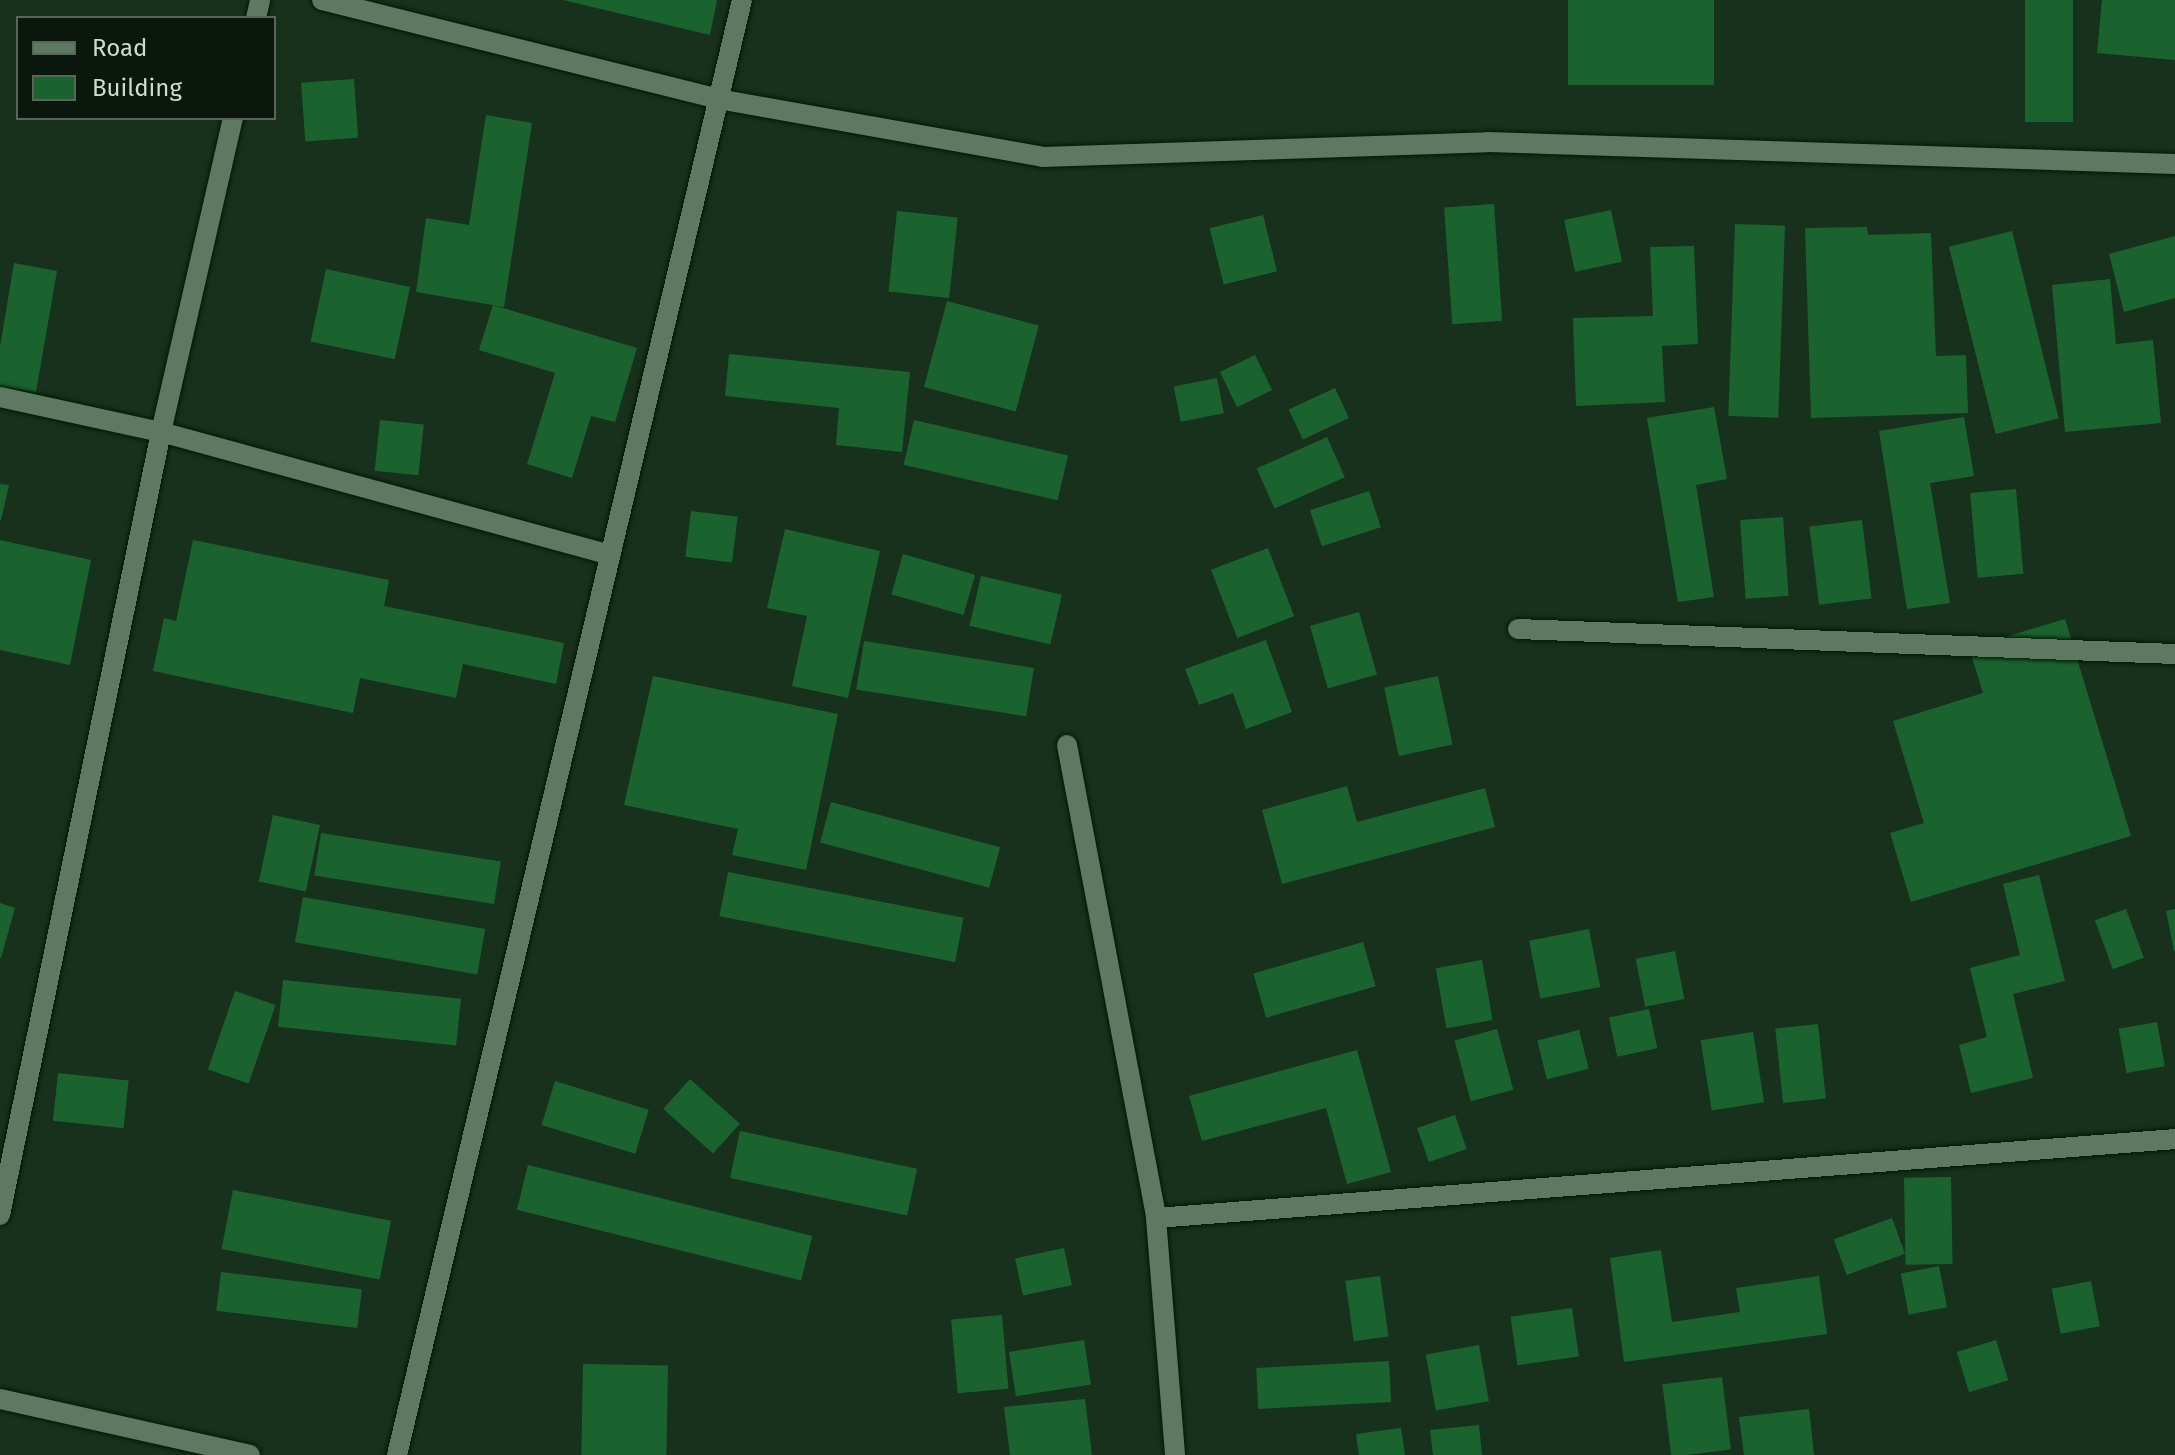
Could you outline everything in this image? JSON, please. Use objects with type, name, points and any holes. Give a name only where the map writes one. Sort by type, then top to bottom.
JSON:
[{"type":"street","points":[[322,0],[718,99],[1042,157],[1488,142],[2175,164]]},
{"type":"street","points":[[397,1455],[742,0]]},
{"type":"street","points":[[0,1215],[161,432],[233,120]]},
{"type":"street","points":[[0,397],[161,432],[610,555]]},
{"type":"street","points":[[1518,629],[2175,654]]},
{"type":"street","points":[[1067,745],[1156,1218],[1175,1455]]},
{"type":"street","points":[[1156,1218],[2175,1139]]},
{"type":"street","points":[[0,1399],[250,1455]]},
{"type":"building","points":[[563,0],[717,0],[710,35]]},
{"type":"building","points":[[1568,0],[1714,0],[1714,85],[1568,85]]},
{"type":"building","points":[[2025,0],[2073,0],[2073,122],[2025,122]]},
{"type":"building","points":[[2102,0],[2175,0],[2175,60],[2097,53]]},
{"type":"building","points":[[354,79],[358,138],[305,142],[301,83]]},
{"type":"building","points":[[486,115],[532,123],[504,307],[416,292],[426,218],[469,225]]},
{"type":"building","points":[[1494,204],[1502,321],[1452,324],[1444,207]]},
{"type":"building","points":[[1611,210],[1622,262],[1575,272],[1564,220]]},
{"type":"building","points":[[897,211],[958,217],[949,298],[889,292]]},
{"type":"building","points":[[1263,215],[1277,271],[1224,285],[1210,228]]},
{"type":"building","points":[[1735,224],[1785,226],[1778,418],[1728,416]]},
{"type":"building","points":[[1867,227],[1868,235],[1931,233],[1936,356],[1966,355],[1968,413],[1811,418],[1805,228]]},
{"type":"building","points":[[2012,231],[2059,418],[1996,434],[1949,247]]},
{"type":"building","points":[[2175,236],[2175,298],[2124,312],[2109,254]]},
{"type":"building","points":[[1694,246],[1698,344],[1662,346],[1665,402],[1576,406],[1573,318],[1653,316],[1650,247]]},
{"type":"building","points":[[14,263],[57,271],[36,392],[0,386],[0,347]]},
{"type":"building","points":[[326,269],[410,287],[395,359],[311,341]]},
{"type":"building","points":[[2110,279],[2116,344],[2153,340],[2161,423],[2065,432],[2052,285]]},
{"type":"building","points":[[947,301],[1039,326],[1016,412],[924,387]]},
{"type":"building","points":[[493,305],[637,348],[615,422],[591,416],[572,478],[527,464],[555,373],[479,350]]},
{"type":"building","points":[[729,354],[910,372],[902,452],[836,445],[839,408],[725,396]]},
{"type":"building","points":[[1255,355],[1272,390],[1237,407],[1220,372]]},
{"type":"building","points":[[1217,378],[1224,413],[1181,422],[1174,386]]},
{"type":"building","points":[[1335,388],[1349,418],[1303,439],[1289,410]]},
{"type":"building","points":[[1714,407],[1727,479],[1696,485],[1714,597],[1678,602],[1647,418]]},
{"type":"building","points":[[1964,417],[1974,476],[1930,483],[1950,603],[1907,609],[1879,431]]},
{"type":"building","points":[[380,420],[424,425],[418,475],[375,471]]},
{"type":"building","points":[[914,420],[1068,456],[1058,500],[904,465]]},
{"type":"building","points":[[1327,437],[1345,477],[1275,509],[1257,468]]},
{"type":"building","points":[[0,484],[9,485],[1,520],[0,520]]},
{"type":"building","points":[[2016,489],[2023,574],[1978,578],[1970,493]]},
{"type":"building","points":[[1369,491],[1381,527],[1322,546],[1310,510]]},
{"type":"building","points":[[691,511],[738,517],[732,562],[685,557]]},
{"type":"building","points":[[1783,517],[1789,596],[1746,599],[1740,520]]},
{"type":"building","points":[[1862,520],[1872,598],[1819,605],[1809,526]]},
{"type":"building","points":[[785,529],[880,551],[848,698],[792,686],[807,616],[767,608]]},
{"type":"building","points":[[0,540],[91,560],[70,665],[0,650]]},
{"type":"building","points":[[193,540],[389,580],[384,606],[564,643],[556,684],[463,664],[456,698],[360,678],[353,713],[153,671],[164,618],[176,621]]},
{"type":"building","points":[[1268,548],[1294,616],[1237,638],[1211,570]]},
{"type":"building","points":[[903,554],[975,575],[964,615],[891,594]]},
{"type":"building","points":[[981,576],[1062,595],[1050,644],[970,626]]},
{"type":"building","points":[[1359,612],[1377,674],[1328,689],[1310,626]]},
{"type":"building","points":[[2065,619],[2131,836],[1911,902],[1890,833],[1924,823],[1893,721],[1983,693],[1969,648]]},
{"type":"building","points":[[1266,640],[1292,712],[1246,729],[1233,693],[1199,705],[1185,669]]},
{"type":"building","points":[[864,641],[1034,668],[1026,716],[856,689]]},
{"type":"building","points":[[653,676],[838,714],[806,870],[732,855],[738,829],[624,805]]},
{"type":"building","points":[[1438,676],[1453,744],[1399,756],[1384,687]]},
{"type":"building","points":[[1347,786],[1357,822],[1485,788],[1495,827],[1282,884],[1262,810]]},
{"type":"building","points":[[831,802],[1000,847],[989,888],[820,843]]},
{"type":"building","points":[[273,815],[320,825],[306,891],[259,882]]},
{"type":"building","points":[[321,833],[501,861],[494,904],[314,875]]},
{"type":"building","points":[[728,872],[964,918],[955,962],[719,916]]},
{"type":"building","points":[[2039,875],[2065,981],[2013,994],[2033,1078],[1971,1093],[1959,1045],[1987,1037],[1970,968],[2020,955],[2003,884]]},
{"type":"building","points":[[303,897],[485,929],[477,974],[295,942]]},
{"type":"building","points":[[0,903],[15,908],[1,958],[0,958]]},
{"type":"building","points":[[2126,909],[2144,958],[2113,969],[2095,920]]},
{"type":"building","points":[[2175,909],[2175,951],[2174,951],[2166,911]]},
{"type":"building","points":[[1589,929],[1600,987],[1540,999],[1529,941]]},
{"type":"building","points":[[1363,942],[1376,986],[1266,1018],[1253,973]]},
{"type":"building","points":[[1675,951],[1684,999],[1645,1007],[1636,959]]},
{"type":"building","points":[[1482,960],[1493,1020],[1446,1028],[1436,968]]},
{"type":"building","points":[[283,980],[461,999],[456,1045],[278,1027]]},
{"type":"building","points":[[235,991],[276,1005],[249,1083],[208,1069]]},
{"type":"building","points":[[1649,1009],[1657,1048],[1617,1057],[1609,1018]]},
{"type":"building","points":[[2157,1022],[2165,1066],[2126,1073],[2119,1029]]},
{"type":"building","points":[[1818,1024],[1826,1099],[1783,1103],[1775,1028]]},
{"type":"building","points":[[1497,1029],[1513,1090],[1471,1101],[1454,1040]]},
{"type":"building","points":[[1579,1030],[1589,1069],[1547,1079],[1537,1040]]},
{"type":"building","points":[[1753,1032],[1764,1102],[1712,1110],[1701,1040]]},
{"type":"building","points":[[1357,1050],[1391,1172],[1347,1184],[1326,1108],[1202,1141],[1189,1096]]},
{"type":"building","points":[[58,1073],[129,1080],[124,1128],[53,1121]]},
{"type":"building","points":[[690,1079],[740,1124],[713,1154],[663,1109]]},
{"type":"building","points":[[555,1081],[649,1110],[635,1154],[542,1125]]},
{"type":"building","points":[[1455,1115],[1467,1149],[1429,1162],[1417,1128]]},
{"type":"building","points":[[740,1131],[917,1169],[907,1216],[730,1178]]},
{"type":"building","points":[[528,1165],[812,1236],[801,1281],[517,1210]]},
{"type":"building","points":[[1951,1177],[1953,1264],[1906,1265],[1904,1178]]},
{"type":"building","points":[[233,1190],[391,1221],[380,1280],[222,1249]]},
{"type":"building","points":[[1892,1218],[1905,1254],[1847,1275],[1834,1239]]},
{"type":"building","points":[[1064,1248],[1072,1285],[1023,1296],[1015,1258]]},
{"type":"building","points":[[1661,1250],[1672,1322],[1740,1312],[1736,1288],[1819,1276],[1827,1334],[1624,1362],[1610,1258]]},
{"type":"building","points":[[1939,1266],[1947,1307],[1909,1315],[1901,1273]]},
{"type":"building","points":[[221,1272],[362,1289],[357,1328],[216,1311]]},
{"type":"building","points":[[1380,1276],[1388,1336],[1354,1341],[1345,1281]]},
{"type":"building","points":[[2091,1281],[2100,1326],[2061,1334],[2052,1289]]},
{"type":"building","points":[[1572,1308],[1579,1357],[1517,1365],[1511,1317]]},
{"type":"building","points":[[1002,1315],[1008,1389],[958,1393],[951,1319]]},
{"type":"building","points":[[1084,1340],[1091,1384],[1016,1396],[1009,1352]]},
{"type":"building","points":[[1996,1340],[2008,1380],[1969,1392],[1957,1352]]},
{"type":"building","points":[[1479,1345],[1489,1401],[1436,1411],[1426,1354]]},
{"type":"building","points":[[1389,1361],[1391,1402],[1258,1409],[1256,1368]]},
{"type":"building","points":[[583,1364],[668,1365],[666,1455],[581,1455]]},
{"type":"building","points":[[1722,1377],[1731,1449],[1671,1455],[1662,1384]]},
{"type":"building","points":[[1085,1399],[1092,1455],[1010,1455],[1004,1407]]},
{"type":"building","points":[[1809,1409],[1814,1455],[1744,1455],[1739,1417]]},
{"type":"building","points":[[1479,1425],[1482,1455],[1433,1455],[1430,1430]]},
{"type":"building","points":[[1401,1428],[1405,1455],[1359,1455],[1356,1434]]}]
